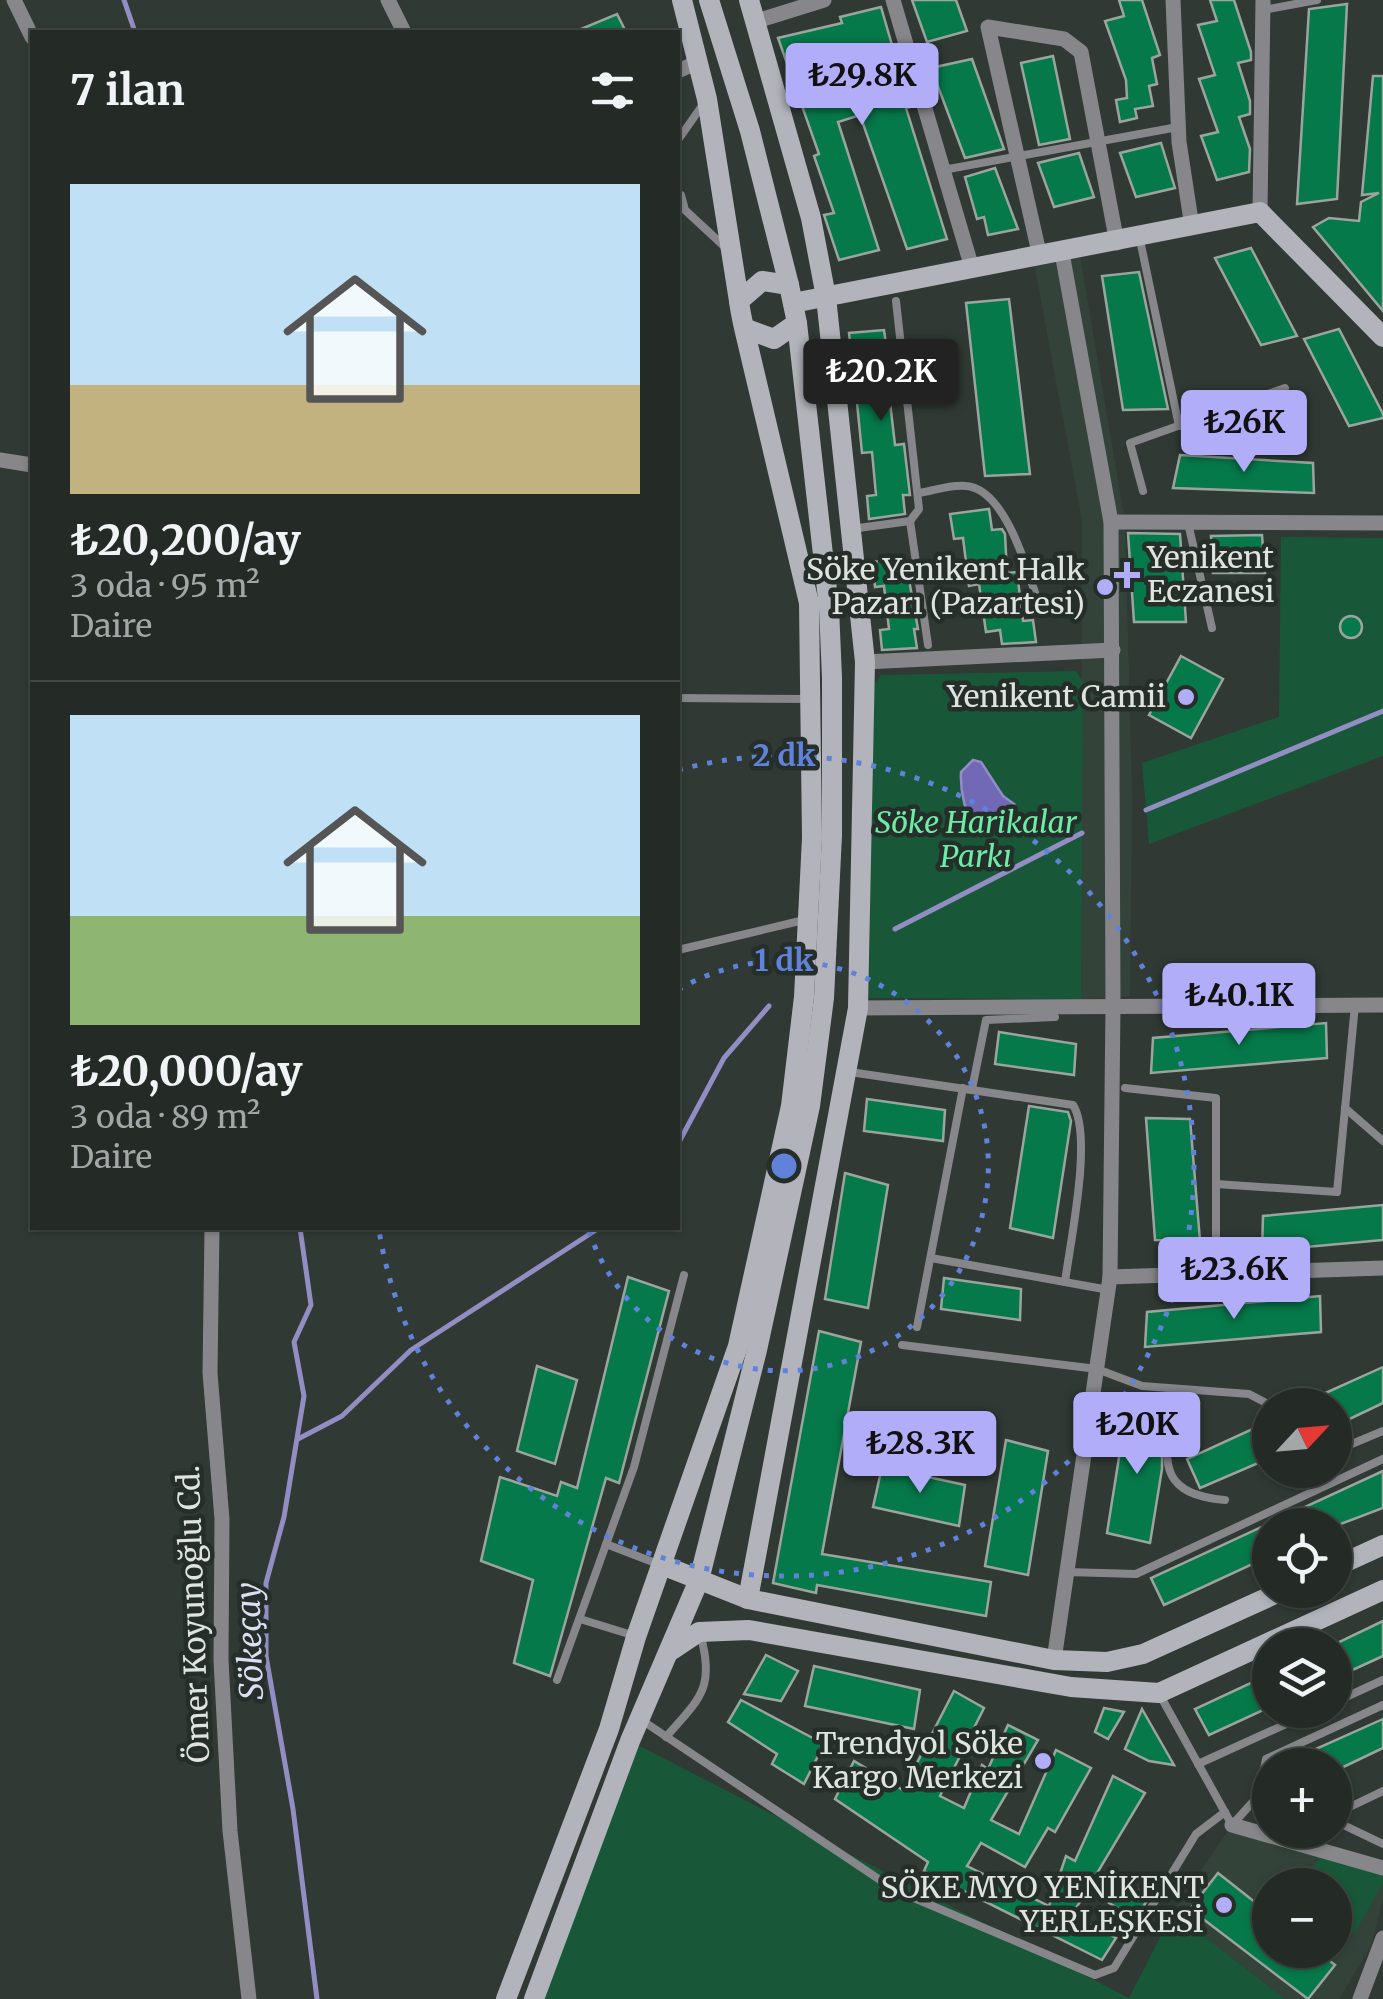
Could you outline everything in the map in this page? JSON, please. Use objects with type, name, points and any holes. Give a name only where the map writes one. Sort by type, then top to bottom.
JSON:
[{"type":"main road","points":[[506,1999],[609,1729],[636,1637],[738,1346],[790,1106],[808,919],[809,603],[744,328],[707,99],[682,0]]},
{"type":"main road","points":[[534,1999],[640,1719],[700,1580],[779,1256],[810,1106],[824,998],[832,835],[831,660],[793,304],[750,131],[709,0]]},
{"type":"main road","points":[[748,1599],[858,1008],[865,662],[826,297],[811,218],[749,0]]},
{"type":"main road","points":[[744,328],[774,339],[793,304],[1139,239],[1260,212],[1383,337]]},
{"type":"main road","points":[[739,301],[762,280],[793,304]]},
{"type":"main road","points":[[1352,1558],[1383,1544]]},
{"type":"main road","points":[[662,1565],[748,1599],[1054,1660],[1106,1662],[1133,1656],[1252,1604]]},
{"type":"main road","points":[[672,1650],[700,1632],[748,1630],[1072,1687],[1159,1693],[1383,1590]]},
{"type":"main road","points":[[636,1637],[672,1650]]},
{"type":"main road","points":[[1133,1656],[1159,1693]]},
{"type":"street","points":[[14,0],[30,33]]},
{"type":"street","points":[[388,0],[403,30]]},
{"type":"street","points":[[757,21],[824,0]]},
{"type":"street","points":[[892,0],[972,268]]},
{"type":"street","points":[[1172,0],[1178,127],[1192,227]]},
{"type":"street","points":[[1260,212],[1263,5]]},
{"type":"street","points":[[1040,257],[988,28],[1064,39],[1081,52],[1117,243]]},
{"type":"street","points":[[680,70],[698,62]]},
{"type":"street","points":[[1054,1660],[1110,1284],[1113,1004],[1111,522],[1062,253]]},
{"type":"street","points":[[0,460],[30,465]]},
{"type":"street","points":[[1111,522],[1383,523]]},
{"type":"street","points":[[865,662],[1114,650]]},
{"type":"street","points":[[858,1008],[1113,1004],[1383,1006]]},
{"type":"street","name":"Ömer Koyunoğlu Cd.","points":[[212,1230],[210,1373],[222,1519],[220,1660],[230,1831],[249,1999]]},
{"type":"street","points":[[1110,1284],[1216,1274],[1383,1268]]},
{"type":"street","points":[[1229,1818],[1383,1868]]},
{"type":"street","points":[[1360,1999],[1379,1966],[1383,1938]]},
{"type":"lane","points":[[1263,5],[1317,0]]},
{"type":"lane","points":[[680,137],[707,99]]},
{"type":"lane","points":[[943,170],[1018,160],[1178,127]]},
{"type":"lane","points":[[681,196],[685,210],[730,251]]},
{"type":"lane","points":[[1139,239],[1178,426]]},
{"type":"lane","points":[[851,529],[910,521],[920,508],[896,301]]},
{"type":"lane","points":[[1143,491],[1130,443],[1286,388]]},
{"type":"lane","points":[[919,493],[966,486],[980,493],[1012,525],[1040,608]]},
{"type":"lane","points":[[910,521],[928,645]]},
{"type":"lane","points":[[1188,522],[1212,628]]},
{"type":"lane","points":[[680,698],[810,699]]},
{"type":"lane","points":[[680,950],[808,919]]},
{"type":"lane","points":[[1216,1184],[1338,1192],[1355,1005]]},
{"type":"lane","points":[[918,1327],[986,1020],[1054,1017]]},
{"type":"lane","points":[[847,1071],[1068,1102],[1076,1110],[1079,1166],[1065,1282]]},
{"type":"lane","points":[[1125,1088],[1216,1098],[1216,1274]]},
{"type":"lane","points":[[1345,1108],[1383,1141]]},
{"type":"lane","points":[[931,1258],[1065,1282],[1110,1284]]},
{"type":"lane","points":[[557,1680],[634,1467],[684,1276]]},
{"type":"lane","points":[[902,1346],[1096,1369],[1142,1386],[1170,1390],[1252,1396]]},
{"type":"lane","points":[[1170,1390],[1169,1468],[1174,1481],[1194,1497],[1225,1500]]},
{"type":"lane","points":[[1352,1444],[1383,1431]]},
{"type":"lane","points":[[1066,1572],[1136,1574],[1383,1459]]},
{"type":"lane","points":[[606,1544],[662,1565]]},
{"type":"lane","points":[[580,1618],[636,1637]]},
{"type":"lane","points":[[666,1737],[700,1699],[706,1683],[708,1664],[700,1632]]},
{"type":"lane","points":[[1352,1694],[1383,1680]]},
{"type":"lane","points":[[1159,1693],[1229,1818]]},
{"type":"lane","points":[[1289,1748],[1383,1704]]},
{"type":"lane","points":[[640,1719],[895,1890],[1095,1975],[1114,1968],[1196,1834],[1229,1818],[1252,1800]]},
{"type":"lane","points":[[1198,1764],[1277,1728]]},
{"type":"lane","points":[[1352,1806],[1383,1790]]},
{"type":"lane","points":[[1352,1830],[1383,1844]]},
{"type":"shaded area","name":"Söke Yenikent Halk Pazarı (Pazartesi)","points":[[1079,250],[1125,522],[1132,796],[1130,996],[1081,999],[1082,520],[1033,258]]},
{"type":"shaded area","points":[[973,760],[981,762],[1003,796],[1014,804],[979,830],[967,812],[961,787],[961,772]]},
{"type":"shaded area","name":"SÖKE MYO YENİKENT YERLEŞKESİ","points":[[1232,1825],[1252,1831],[1252,1848],[1313,1848],[1383,1868],[1383,1899],[1371,1946],[1339,1999],[1285,1999],[1173,1912]]},
{"type":"green space","points":[[1281,537],[1383,538],[1383,756],[1149,844],[1142,763],[1279,717]]},
{"type":"green space","name":"Söke Harikalar Parkı","points":[[1076,671],[1083,682],[1081,999],[869,998],[872,688],[881,675]]},
{"type":"green space","points":[[630,1741],[1129,1998],[1173,1912],[1285,1999],[534,1999]]},
{"type":"green space","points":[[1326,1850],[1383,1868],[1383,1883],[1354,1934],[1352,1868],[1312,1868]]},
{"type":"building","points":[[912,0],[956,0],[967,31],[927,42]]},
{"type":"building","points":[[1119,0],[1142,0],[1160,55],[1152,58],[1157,84],[1149,86],[1153,106],[1135,109],[1137,118],[1120,122],[1116,100],[1127,98],[1126,80],[1105,21],[1124,16]]},
{"type":"building","points":[[1210,0],[1234,0],[1251,52],[1251,60],[1238,63],[1250,101],[1250,114],[1239,117],[1250,149],[1249,172],[1217,180],[1201,136],[1218,132],[1199,79],[1215,75],[1198,25],[1217,21]]},
{"type":"building","points":[[1347,4],[1337,199],[1297,204],[1309,9]]},
{"type":"building","points":[[881,7],[910,107],[906,108],[947,239],[907,249],[860,115],[838,122],[879,250],[839,260],[824,215],[834,213],[814,156],[819,154],[778,38],[842,23],[840,17]]},
{"type":"building","points":[[617,14],[625,30],[579,30]]},
{"type":"building","points":[[1053,56],[1070,139],[1039,145],[1021,63]]},
{"type":"building","points":[[972,59],[1004,149],[965,158],[931,68]]},
{"type":"building","points":[[1373,76],[1383,76],[1383,311],[1313,227],[1329,218],[1359,221],[1361,202],[1379,193],[1362,195]]},
{"type":"building","points":[[1161,143],[1175,188],[1136,197],[1120,153]]},
{"type":"building","points":[[1079,153],[1094,197],[1054,207],[1038,163]]},
{"type":"building","points":[[995,168],[1018,229],[988,235],[984,217],[977,219],[965,177]]},
{"type":"building","points":[[1251,248],[1297,336],[1261,345],[1215,258]]},
{"type":"building","points":[[1139,272],[1168,409],[1123,410],[1102,276]]},
{"type":"building","points":[[1009,299],[1030,474],[985,476],[966,303]]},
{"type":"building","points":[[1339,329],[1383,418],[1349,426],[1304,339]]},
{"type":"building","points":[[884,330],[887,351],[894,350],[900,401],[890,402],[895,445],[904,444],[910,495],[903,495],[905,514],[869,519],[867,496],[876,495],[872,452],[862,453],[857,403],[868,402],[864,360],[852,361],[849,333]]},
{"type":"building","points":[[1180,455],[1313,463],[1314,493],[1173,488]]},
{"type":"building","points":[[989,509],[992,530],[1002,529],[1005,534],[1007,573],[1017,572],[1023,621],[1033,620],[1036,642],[1002,644],[1000,630],[986,632],[979,584],[969,586],[963,538],[954,539],[950,514]]},
{"type":"building","points":[[1128,533],[1180,534],[1186,622],[1134,622]]},
{"type":"building","points":[[1262,535],[1265,573],[1213,573],[1211,536]]},
{"type":"building","points":[[905,558],[918,629],[914,629],[917,648],[882,650],[880,630],[889,629],[884,586],[875,587],[872,562]]},
{"type":"building","points":[[1351,616],[1359,619],[1359,635],[1351,638],[1343,635],[1340,627],[1343,619]]},
{"type":"building","name":"Yenikent Camii","points":[[1181,656],[1223,679],[1191,738],[1149,715]]},
{"type":"building","points":[[1326,1023],[1327,1058],[1151,1073],[1153,1038]]},
{"type":"building","points":[[999,1032],[1076,1044],[1074,1075],[995,1064]]},
{"type":"building","points":[[867,1099],[945,1110],[943,1141],[864,1131]]},
{"type":"building","points":[[1029,1106],[1068,1112],[1071,1121],[1053,1238],[1010,1228]]},
{"type":"building","points":[[1146,1118],[1190,1119],[1200,1241],[1155,1240]]},
{"type":"building","points":[[845,1173],[888,1185],[868,1308],[825,1299]]},
{"type":"building","points":[[1383,1205],[1383,1240],[1262,1251],[1263,1216]]},
{"type":"building","points":[[628,1277],[669,1291],[619,1483],[606,1478],[550,1676],[514,1663],[533,1580],[481,1561],[500,1477],[557,1496],[561,1482],[577,1488]]},
{"type":"building","points":[[944,1278],[1021,1289],[1020,1320],[941,1309]]},
{"type":"building","points":[[1320,1296],[1321,1332],[1145,1347],[1147,1312]]},
{"type":"building","points":[[819,1331],[861,1342],[822,1554],[991,1582],[986,1616],[817,1585],[816,1593],[773,1583]]},
{"type":"building","points":[[537,1366],[577,1380],[555,1464],[517,1451]]},
{"type":"building","points":[[1383,1367],[1383,1403],[1352,1418],[1352,1388],[1336,1388]]},
{"type":"building","points":[[1127,1407],[1162,1417],[1162,1469],[1150,1543],[1107,1533]]},
{"type":"building","points":[[1252,1429],[1252,1466],[1200,1488],[1187,1459]]},
{"type":"building","points":[[1006,1440],[1048,1451],[1028,1575],[985,1566]]},
{"type":"building","points":[[882,1467],[965,1485],[959,1526],[873,1507]]},
{"type":"building","points":[[1383,1471],[1383,1508],[1352,1520],[1352,1508],[1303,1508],[1352,1488]]},
{"type":"building","points":[[1252,1531],[1252,1564],[1164,1605],[1151,1578]]},
{"type":"building","points":[[1383,1621],[1383,1656],[1352,1670],[1352,1636]]},
{"type":"building","points":[[766,1655],[798,1671],[781,1701],[744,1694]]},
{"type":"building","points":[[814,1666],[920,1690],[914,1729],[805,1706]]},
{"type":"building","points":[[1252,1682],[1252,1715],[1209,1735],[1195,1709]]},
{"type":"building","points":[[954,1691],[984,1708],[940,1796],[964,1808],[982,1765],[988,1769],[1008,1725],[1038,1740],[991,1820],[1019,1834],[1056,1750],[1091,1768],[1055,1832],[1048,1828],[1025,1867],[981,1843],[967,1866],[1049,1906],[1066,1856],[1075,1861],[1113,1776],[1145,1793],[1072,1915],[1116,1938],[1102,1960],[924,1871],[928,1862],[835,1799],[854,1761],[903,1790]]},
{"type":"building","points":[[741,1700],[824,1744],[804,1784],[772,1764],[777,1754],[728,1722]]},
{"type":"building","points":[[1104,1708],[1124,1712],[1108,1739],[1095,1732]]},
{"type":"building","points":[[1142,1709],[1174,1765],[1149,1761],[1125,1749]]},
{"type":"building","points":[[1383,1719],[1383,1748],[1352,1763],[1352,1748],[1318,1748]]},
{"type":"building","points":[[1218,1873],[1252,1900],[1252,1956],[1190,1909]]},
{"type":"building","points":[[1119,1880],[1150,1896],[1136,1918],[1109,1903]]},
{"type":"building","points":[[1267,1968],[1333,1968],[1308,1999]]},
{"type":"waterway","name":"Sökeçay","points":[[124,0],[134,30]]},
{"type":"waterway","points":[[1146,810],[1383,711]]},
{"type":"waterway","points":[[895,929],[1082,833]]},
{"type":"waterway","points":[[680,1140],[724,1058],[769,1006]]},
{"type":"waterway","name":"Sökeçay","points":[[300,1230],[311,1305],[294,1342],[304,1396],[284,1517],[266,1583],[266,1656],[293,1809],[317,1999]]},
{"type":"waterway","points":[[298,1439],[342,1416],[411,1350],[596,1230]]},
{"type":"place","name":"Yenikent Eczanesi","points":[[1127,575]]},
{"type":"place","name":"Söke Yenikent Halk Pazarı (Pazartesi)","points":[[1105,587]]},
{"type":"place","name":"Yenikent Camii","points":[[1186,697]]},
{"type":"place","name":"Trendyol Söke Kargo Merkezi","points":[[1043,1761]]},
{"type":"place","name":"SÖKE MYO YENİKENT YERLEŞKESİ","points":[[1224,1905]]}]
